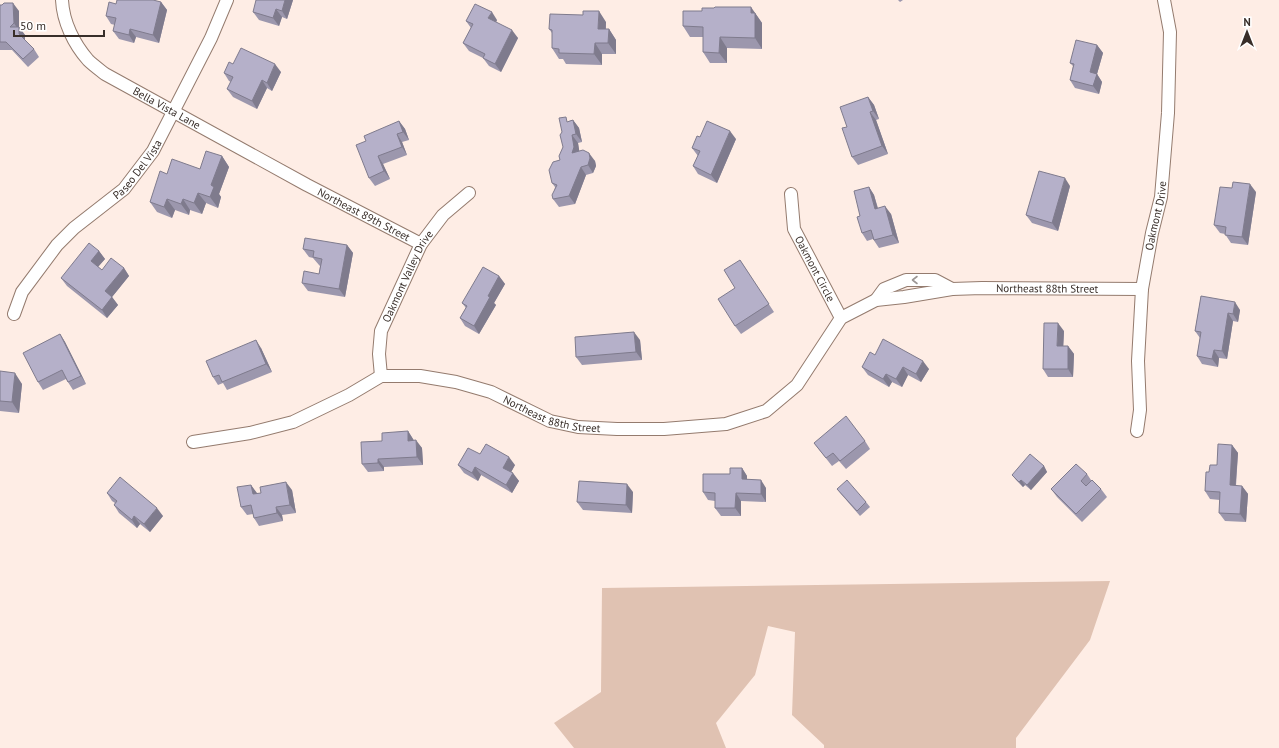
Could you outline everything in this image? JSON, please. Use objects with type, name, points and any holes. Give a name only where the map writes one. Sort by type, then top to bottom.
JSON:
[{"type":"street","name":"Bella Vista Lane","points":[[62,0],[67,27],[77,45],[89,61],[106,74],[307,185]]},
{"type":"street","name":"Paseo Del Vista","points":[[14,314],[22,292],[57,245],[74,228],[124,189],[153,151],[211,38],[227,0]]},
{"type":"street","name":"Oakmont Drive","points":[[1137,431],[1140,410],[1138,361],[1142,289],[1152,234],[1161,198],[1168,113],[1170,32],[1164,0]]},
{"type":"street","name":"Northeast 89th Street","points":[[307,185],[421,244]]},
{"type":"street","name":"Oakmont Valley Drive","points":[[381,376],[379,354],[381,331],[421,244],[443,215],[469,193]]},
{"type":"street","name":"Oakmont Circle","points":[[791,194],[794,229],[841,318]]},
{"type":"street","name":"Northeast 88th Street","points":[[876,300],[884,288],[906,280],[935,280],[952,289]]},
{"type":"street","name":"Northeast 88th Street","points":[[193,442],[250,434],[293,422],[381,376],[420,376],[456,382],[491,392],[550,421],[578,426],[617,429],[664,429],[726,424],[766,411],[796,385],[841,318],[876,300],[952,289],[1142,289]]},
{"type":"shaded area","points":[[1110,581],[1090,640],[1016,738],[1016,748],[824,748],[824,745],[792,715],[795,632],[768,626],[755,675],[716,723],[726,748],[574,748],[554,723],[601,692],[602,588]]},
{"type":"building","points":[[117,0],[153,0],[161,2],[153,35],[130,29],[129,35],[113,31],[116,18],[106,16],[109,2],[116,4]]},
{"type":"building","points":[[256,0],[285,0],[282,11],[276,9],[273,18],[253,12]]},
{"type":"building","points":[[4,3],[13,3],[14,23],[10,27],[19,27],[19,34],[34,49],[23,59],[6,42],[0,42],[0,5]]},
{"type":"building","points":[[475,4],[492,12],[488,18],[512,30],[495,64],[483,58],[485,54],[463,43],[473,24],[466,21]]},
{"type":"building","points":[[751,7],[751,13],[755,13],[755,38],[720,37],[719,53],[703,52],[703,27],[683,26],[683,11],[702,11],[702,8]]},
{"type":"building","points":[[583,11],[599,11],[598,29],[609,29],[608,43],[595,43],[594,54],[559,53],[559,49],[552,48],[552,30],[549,29],[550,14],[583,15]]},
{"type":"building","points":[[1076,40],[1097,45],[1090,72],[1097,74],[1093,86],[1070,80],[1074,64],[1070,63]]},
{"type":"building","points":[[241,48],[275,64],[267,83],[262,80],[252,101],[227,89],[233,77],[224,73],[229,62],[233,64]]},
{"type":"building","points":[[868,97],[873,111],[870,112],[882,146],[852,157],[842,128],[847,127],[840,107]]},
{"type":"building","points":[[566,117],[567,122],[573,120],[576,134],[572,135],[574,147],[572,153],[583,150],[589,153],[590,158],[588,165],[581,167],[569,196],[553,199],[552,195],[557,185],[552,183],[549,170],[553,162],[560,160],[559,156],[563,147],[560,135],[562,132],[559,118]]},
{"type":"building","points":[[399,121],[403,132],[397,134],[402,147],[378,156],[384,171],[369,178],[356,145],[366,141],[364,136]]},
{"type":"building","points":[[707,121],[730,131],[711,175],[693,166],[700,151],[692,148],[697,136],[700,137]]},
{"type":"building","points":[[206,151],[222,156],[211,185],[214,187],[210,197],[198,193],[194,203],[183,199],[181,204],[167,199],[164,207],[150,202],[160,171],[167,174],[172,159],[200,169]]},
{"type":"building","points":[[1039,171],[1065,178],[1052,223],[1026,215]]},
{"type":"building","points":[[1233,182],[1250,184],[1242,237],[1225,235],[1226,227],[1214,225],[1220,187],[1232,188]]},
{"type":"building","points":[[869,187],[875,209],[885,206],[893,235],[874,240],[871,230],[862,233],[857,217],[860,216],[854,191]]},
{"type":"building","points":[[305,238],[347,245],[339,289],[302,283],[304,271],[319,274],[322,259],[313,257],[314,251],[303,249]]},
{"type":"building","points":[[89,243],[99,251],[91,261],[102,270],[111,258],[124,268],[105,291],[112,297],[102,310],[61,278]]},
{"type":"building","points":[[740,260],[769,304],[735,326],[718,299],[735,288],[724,270]]},
{"type":"building","points":[[483,267],[499,276],[488,296],[490,297],[474,326],[460,318],[467,306],[462,303]]},
{"type":"building","points":[[1201,296],[1235,302],[1233,314],[1228,313],[1222,351],[1214,350],[1212,359],[1197,356],[1201,332],[1195,331]]},
{"type":"building","points":[[1044,323],[1058,323],[1057,346],[1068,346],[1068,369],[1043,369]]},
{"type":"building","points":[[634,332],[636,352],[576,357],[575,337]]},
{"type":"building","points":[[60,334],[81,376],[68,382],[62,370],[38,382],[23,353]]},
{"type":"building","points":[[883,339],[923,361],[916,374],[903,367],[896,379],[886,374],[883,379],[862,367],[870,352],[875,355]]},
{"type":"building","points":[[256,340],[266,364],[222,382],[219,375],[213,377],[206,361]]},
{"type":"building","points":[[0,371],[15,373],[12,402],[0,401]]},
{"type":"building","points":[[846,416],[865,441],[840,461],[833,453],[826,458],[814,443]]},
{"type":"building","points":[[408,431],[408,441],[416,440],[417,457],[378,459],[378,463],[362,464],[361,442],[382,441],[382,433]]},
{"type":"building","points":[[486,444],[509,457],[503,468],[513,473],[506,485],[475,467],[472,473],[458,465],[468,448],[480,454]]},
{"type":"building","points":[[1218,444],[1232,445],[1230,485],[1242,486],[1240,514],[1219,513],[1220,492],[1205,491],[1206,472],[1209,472],[1210,465],[1217,465]]},
{"type":"building","points":[[1030,454],[1044,466],[1027,485],[1021,480],[1019,482],[1012,475]]},
{"type":"building","points":[[1076,464],[1087,474],[1081,481],[1086,486],[1092,480],[1101,489],[1076,514],[1051,489]]},
{"type":"building","points":[[730,468],[742,468],[742,479],[761,480],[761,494],[736,493],[735,508],[715,508],[715,493],[703,492],[703,474],[730,474]]},
{"type":"building","points":[[120,477],[157,508],[144,524],[134,516],[132,520],[114,505],[117,501],[107,493]]},
{"type":"building","points":[[847,480],[866,502],[857,511],[837,489]]},
{"type":"building","points":[[579,481],[627,484],[626,505],[577,502]]},
{"type":"building","points":[[286,482],[290,505],[276,507],[277,513],[254,518],[251,505],[241,507],[237,487],[251,485],[253,494],[261,493],[260,487]]}]
